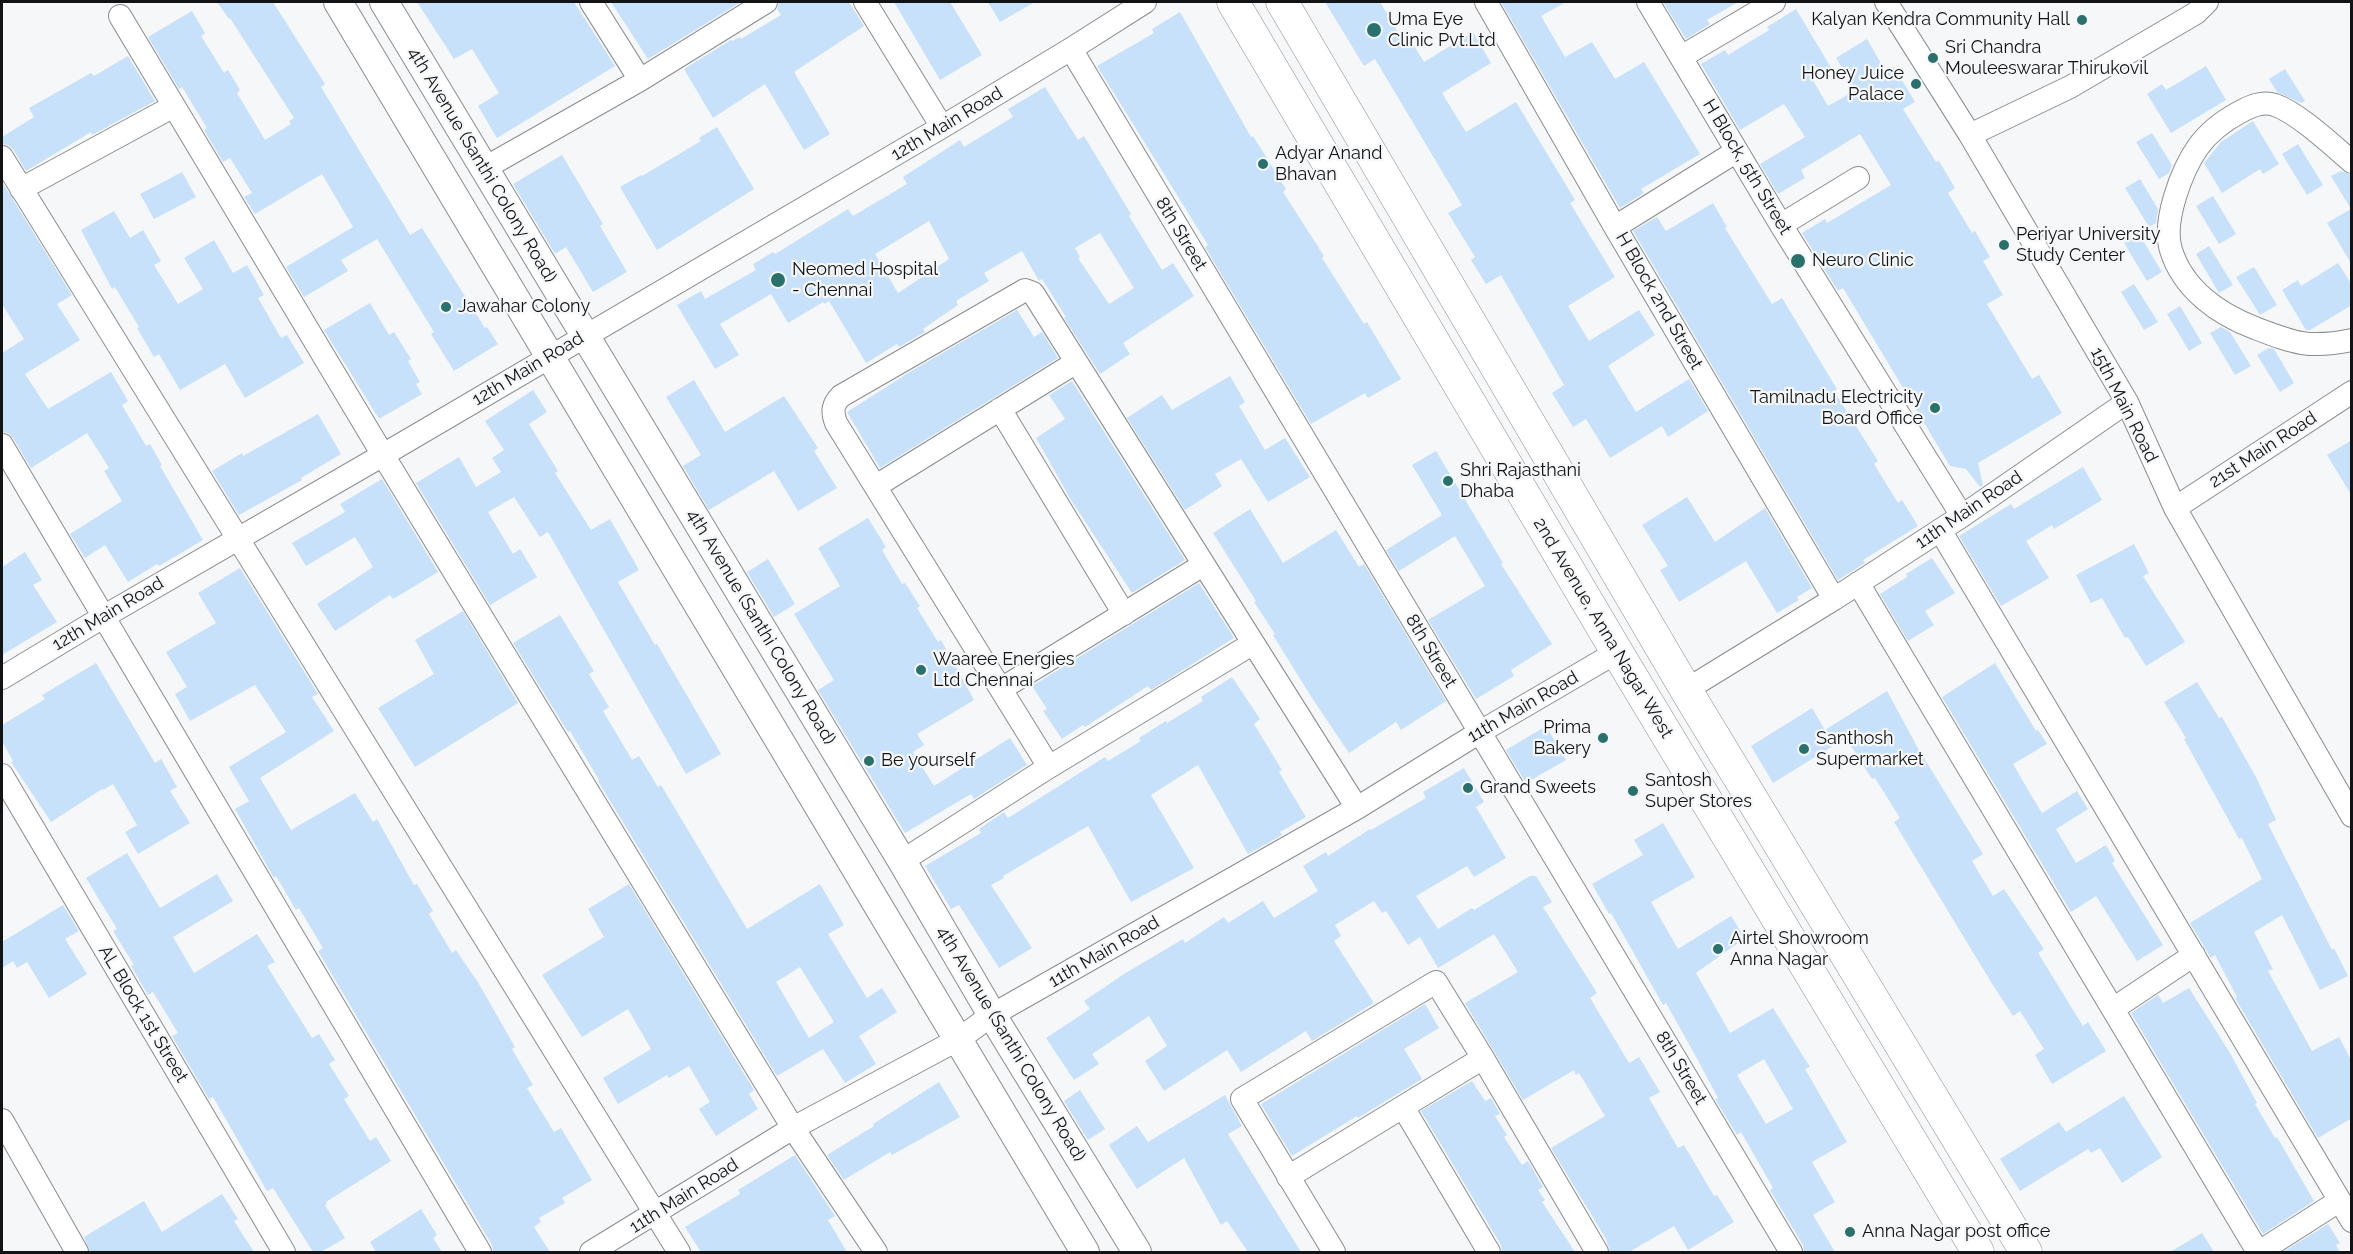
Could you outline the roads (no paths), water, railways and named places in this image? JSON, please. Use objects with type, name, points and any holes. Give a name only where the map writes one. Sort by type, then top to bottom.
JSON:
[{"type":"main road","name":"2nd Avenue, Anna Nagar West","points":[[1233,2],[1617,652],[1978,1252]]},
{"type":"main road","points":[[1282,2],[1686,690],[2026,1252]]},
{"type":"street","points":[[338,2],[1085,1252]]},
{"type":"street","name":"4th Avenue (Santhi Colony Road)","points":[[384,2],[902,861],[992,1015],[1137,1252]]},
{"type":"street","points":[[593,2],[640,80]]},
{"type":"street","points":[[483,169],[640,80],[766,2]]},
{"type":"street","points":[[865,2],[942,127]]},
{"type":"street","name":"12th Main Road","points":[[2,678],[942,127],[1071,50],[1145,2]]},
{"type":"street","name":"H Block 2nd Street","points":[[1486,2],[1834,599]]},
{"type":"street","name":"H Block, 5th Street","points":[[1648,2],[1781,225],[1962,516]]},
{"type":"street","points":[[1681,57],[1774,2]]},
{"type":"street","name":"15th Main Road","points":[[1886,2],[1970,135],[2127,402],[2175,508],[2352,816]]},
{"type":"street","points":[[1970,135],[2070,87],[2196,13],[2207,2]]},
{"type":"street","points":[[120,16],[383,455],[793,1128],[876,1252]]},
{"type":"street","name":"8th Street","points":[[1071,50],[1791,1252]]},
{"type":"street","points":[[2352,162],[2309,126],[2274,105],[2253,104],[2228,119],[2200,144],[2189,162],[2170,215],[2170,249],[2184,277],[2205,301],[2234,320],[2304,345],[2333,344],[2352,340]]},
{"type":"street","points":[[21,189],[174,106]]},
{"type":"street","points":[[1616,227],[1737,151]]},
{"type":"street","points":[[2,157],[679,1252]]},
{"type":"street","points":[[1781,225],[1858,178]]},
{"type":"street","points":[[1049,767],[832,414],[841,396],[1025,290],[1033,293],[1357,808]]},
{"type":"street","points":[[876,486],[1075,363]]},
{"type":"street","name":"21st Main Road","points":[[2175,508],[2352,392]]},
{"type":"street","name":"11th Main Road","points":[[1686,690],[1834,599],[1962,516],[2127,402]]},
{"type":"street","points":[[1000,409],[1124,614]]},
{"type":"street","points":[[2,446],[480,1252]]},
{"type":"street","points":[[1940,530],[2352,1221]]},
{"type":"street","points":[[1000,689],[1203,565]]},
{"type":"street","points":[[1858,583],[2259,1252],[2339,1201]]},
{"type":"street","points":[[902,861],[1049,767],[1252,644]]},
{"type":"street","name":"11th Main Road","points":[[591,1252],[793,1128],[959,1039],[992,1015],[1357,808],[1479,732],[1617,652]]},
{"type":"street","name":"AL Block 1st Street","points":[[2,776],[284,1252]]},
{"type":"street","points":[[2113,1009],[2194,955]]},
{"type":"street","points":[[1334,1252],[1242,1099],[1436,982],[1597,1252]]},
{"type":"street","points":[[1288,1177],[1483,1058]]},
{"type":"street","points":[[1403,1107],[1489,1252]]},
{"type":"street","points":[[2,1120],[77,1252]]},
{"type":"place","name":"Kalyan Kendra Community Hall","points":[[2082,20]]},
{"type":"place","name":"Uma Eye Clinic Pvt.Ltd","points":[[1374,30]]},
{"type":"place","name":"Sri Chandra Mouleeswarar Thirukovil","points":[[1933,58]]},
{"type":"place","name":"Honey Juice Palace","points":[[1916,84]]},
{"type":"place","name":"Adyar Anand Bhavan","points":[[1263,164]]},
{"type":"place","name":"Periyar University Study Center","points":[[2004,245]]},
{"type":"place","name":"Neuro Clinic","points":[[1798,261]]},
{"type":"place","name":"Neomed Hospital - Chennai","points":[[778,280]]},
{"type":"place","name":"Jawahar Colony","points":[[446,307]]},
{"type":"place","name":"Tamilnadu Electricity Board Office","points":[[1935,408]]},
{"type":"place","name":"Shri Rajasthani Dhaba","points":[[1448,481]]},
{"type":"place","name":"Waaree Energies Ltd Chennai","points":[[921,670]]},
{"type":"place","name":"Prima Bakery","points":[[1603,738]]},
{"type":"place","name":"Santhosh Supermarket","points":[[1804,749]]},
{"type":"place","name":"Be yourself","points":[[869,761]]},
{"type":"place","name":"Grand Sweets","points":[[1468,788]]},
{"type":"place","name":"Santosh Super Stores","points":[[1633,791]]},
{"type":"place","name":"Airtel Showroom Anna Nagar","points":[[1718,949]]},
{"type":"place","name":"Anna Nagar post office","points":[[1850,1232]]}]
